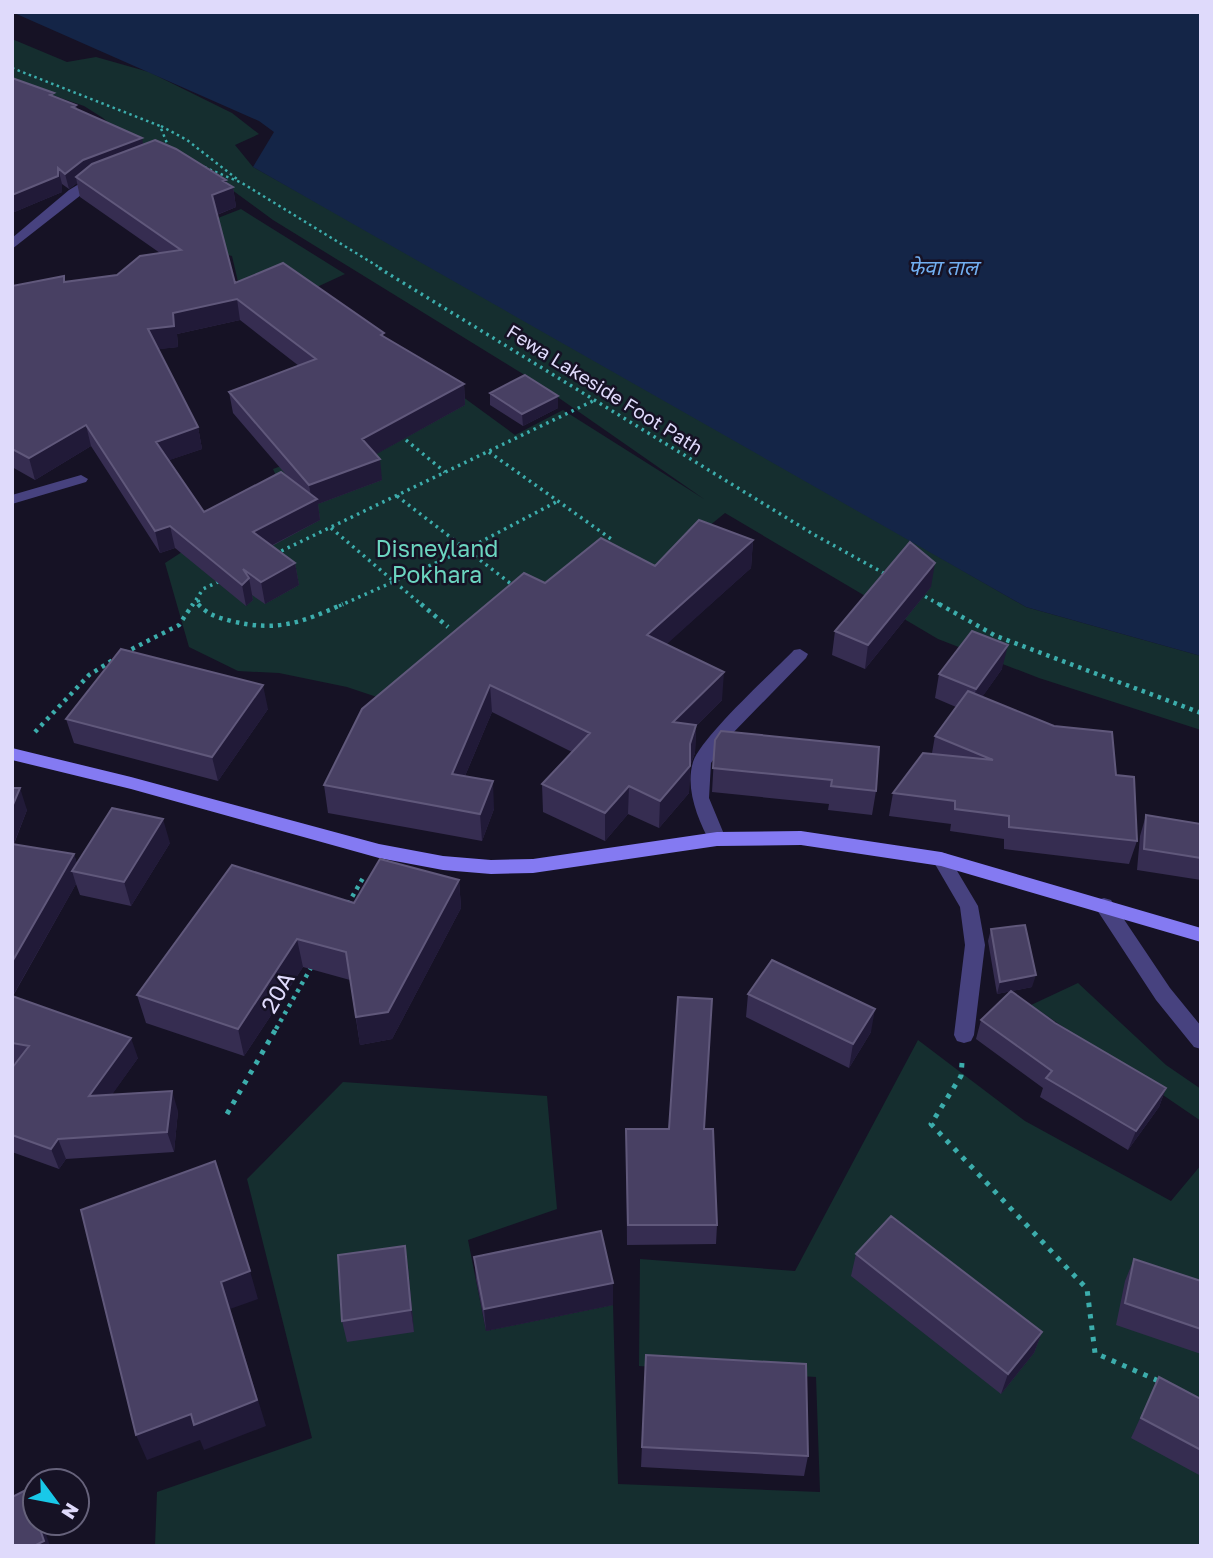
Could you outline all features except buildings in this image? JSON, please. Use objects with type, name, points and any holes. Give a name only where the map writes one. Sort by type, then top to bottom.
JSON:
[{"type":"main road","points":[[14,755],[131,783],[379,851],[443,863],[491,867],[533,866],[717,839],[801,838],[941,859],[1201,935]]},
{"type":"street","points":[[12,245],[73,192],[91,180],[114,172]]},
{"type":"street","points":[[12,500],[81,479]]},
{"type":"street","points":[[717,839],[700,798],[702,762],[722,734],[800,654]]},
{"type":"street","points":[[941,859],[969,906],[975,945],[964,1035]]},
{"type":"street","points":[[1104,905],[1163,994],[1201,1041]]},
{"type":"path","points":[[12,68],[160,126],[187,140],[242,183]]},
{"type":"path","points":[[12,74],[18,71]]},
{"type":"path","points":[[160,126],[170,150]]},
{"type":"path","name":"Fewa Lakeside Foot Path","points":[[193,161],[242,183],[813,534],[898,582]]},
{"type":"path","points":[[272,556],[596,400]]},
{"type":"path","points":[[406,440],[445,472]]},
{"type":"path","points":[[489,452],[614,541]]},
{"type":"path","points":[[397,496],[519,589]]},
{"type":"path","points":[[202,589],[197,603],[208,615],[273,628],[303,622],[467,550],[558,501]]},
{"type":"path","points":[[331,528],[448,626]]},
{"type":"path","points":[[14,755],[89,675],[131,649],[179,625],[202,589],[226,578]]},
{"type":"path","points":[[911,589],[996,636],[1201,713]]},
{"type":"path","points":[[344,911],[379,851]]},
{"type":"path","name":"20A","points":[[227,1114],[317,959]]},
{"type":"path","points":[[964,1035],[961,1076],[931,1124],[1087,1289],[1095,1353],[1166,1384]]},
{"type":"green space","name":"Disneyland Pokhara","points":[[12,39],[67,62],[96,57],[149,72],[232,113],[259,134],[235,145],[253,167],[519,315],[1026,607],[1201,656],[1201,730],[1039,678],[938,639],[725,513],[584,628],[395,703],[347,687],[279,673],[238,671],[189,647],[165,563],[219,528],[284,493],[273,469],[357,438],[400,351],[515,435],[563,410],[704,499],[536,382],[273,220],[217,179],[132,144],[103,118],[84,106],[12,81]]},
{"type":"green space","points":[[241,209],[345,274],[304,293],[242,299],[232,256],[195,247],[195,227]]},
{"type":"green space","points":[[1078,983],[1166,1065],[1201,1089],[1201,1121],[1031,1005]]},
{"type":"green space","points":[[918,1040],[1025,1121],[1171,1201],[1201,1165],[1201,1546],[155,1546],[157,1492],[312,1438],[247,1179],[343,1082],[547,1096],[557,1209],[468,1240],[486,1331],[613,1305],[618,1484],[820,1492],[816,1377],[639,1366],[640,1259],[795,1271]]},
{"type":"water","name":"फेवा ताल","points":[[12,12],[1201,12],[1201,656],[1026,607],[253,167],[274,132],[259,121]]}]
